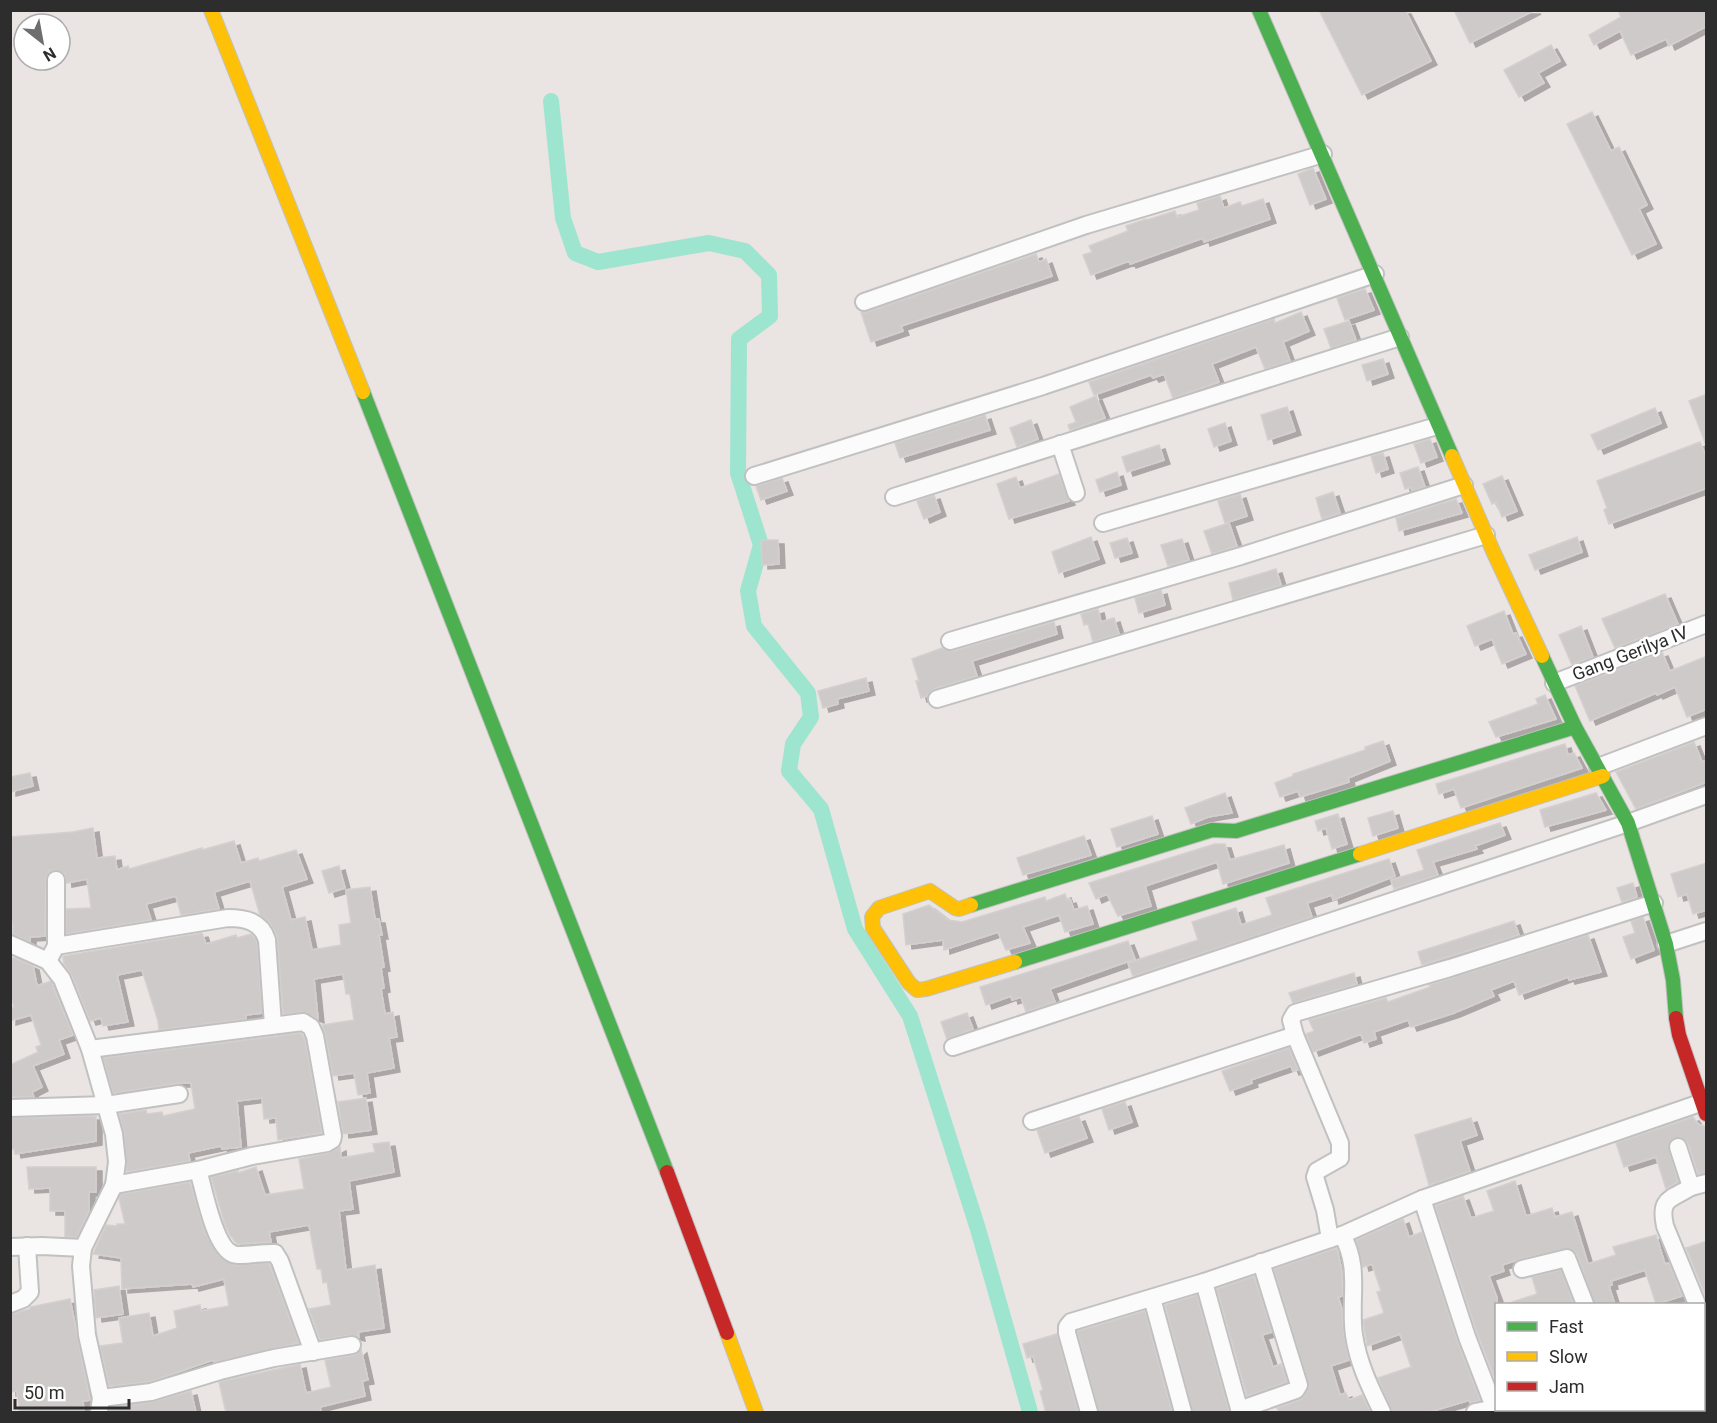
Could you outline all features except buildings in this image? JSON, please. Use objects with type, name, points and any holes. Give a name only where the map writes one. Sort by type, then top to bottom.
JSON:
[{"type":"street","points":[[211,10],[308,249],[571,920],[756,1413]]},
{"type":"street","points":[[1089,1413],[1067,1327],[1071,1322],[1204,1282],[1336,1237],[1422,1199],[1705,1108],[1679,1035],[1673,980],[1666,944],[1628,823],[1575,727],[1486,535],[1259,10]]},
{"type":"street","points":[[864,302],[1086,225],[1323,154]]},
{"type":"street","points":[[754,476],[1043,386],[1375,274]]},
{"type":"street","points":[[894,497],[1400,337]]},
{"type":"street","points":[[1103,523],[1437,426]]},
{"type":"street","points":[[1060,444],[1076,493]]},
{"type":"street","points":[[950,641],[1241,556],[1464,485]]},
{"type":"street","points":[[937,699],[1486,535]]},
{"type":"street","name":"Gang Gerilya IV","points":[[1554,682],[1707,624]]},
{"type":"street","points":[[1575,727],[1236,831],[1219,828],[1210,830],[1204,834],[959,909],[948,905],[937,893],[930,891],[879,908],[871,918],[873,928],[909,983],[917,990],[926,989],[1233,895],[1601,771],[1707,726]]},
{"type":"street","points":[[953,1047],[1707,795]]},
{"type":"street","points":[[56,880],[52,954],[90,1049],[106,1105],[117,1162],[114,1185],[83,1248],[81,1266],[87,1335],[100,1405],[274,1358],[352,1345]]},
{"type":"street","points":[[1382,1413],[1363,1372],[1354,1333],[1354,1268],[1350,1248],[1336,1237],[1315,1177],[1317,1171],[1340,1158],[1340,1143],[1295,1035],[1291,1020],[1295,1013],[1301,1010],[1450,968],[1654,903]]},
{"type":"street","points":[[10,944],[52,954],[228,918],[244,918],[257,926],[265,934],[267,940],[273,1025]]},
{"type":"street","points":[[1666,944],[1707,931]]},
{"type":"street","points":[[90,1049],[303,1022],[311,1027],[317,1047],[333,1136],[332,1140],[327,1143],[114,1185]]},
{"type":"street","points":[[1032,1121],[1295,1035]]},
{"type":"street","points":[[10,1108],[106,1105],[179,1094]]},
{"type":"street","points":[[1678,1147],[1699,1185],[1666,1202],[1662,1208],[1665,1226],[1696,1303]]},
{"type":"street","points":[[198,1170],[219,1239],[225,1250],[238,1256],[259,1252],[275,1253],[280,1261],[313,1352]]},
{"type":"street","points":[[1422,1199],[1467,1337],[1495,1407]]},
{"type":"street","points":[[10,1304],[23,1299],[30,1292],[19,1246],[83,1248]]},
{"type":"street","points":[[1522,1269],[1567,1258],[1584,1303]]},
{"type":"street","points":[[1204,1282],[1240,1411],[1296,1390],[1299,1385],[1261,1262]]},
{"type":"street","points":[[1152,1298],[1182,1413]]},
{"type":"street","points":[[1475,1413],[1495,1410]]},
{"type":"waterway","points":[[551,101],[563,218],[575,253],[598,262],[709,243],[745,251],[769,275],[770,316],[739,339],[738,473],[761,545],[748,591],[754,626],[808,693],[811,717],[793,744],[789,771],[821,809],[855,929],[910,1016],[978,1229],[1030,1412]]},
{"type":"traffic: fast","points":[[1259,10],[1452,456]]},
{"type":"traffic: fast","points":[[363,392],[667,1172]]},
{"type":"traffic: fast","points":[[1542,656],[1575,727],[1628,823],[1666,944],[1673,980],[1676,1018]]},
{"type":"traffic: fast","points":[[971,905],[1212,830],[1236,831],[1575,727]]},
{"type":"traffic: fast","points":[[1015,962],[1360,854]]},
{"type":"traffic: slow","points":[[211,10],[363,392]]},
{"type":"traffic: slow","points":[[1452,456],[1542,656]]},
{"type":"traffic: slow","points":[[1360,854],[1603,776]]},
{"type":"traffic: slow","points":[[971,905],[955,908],[930,891],[879,908],[872,917],[873,928],[909,983],[917,990],[1015,962]]},
{"type":"traffic: slow","points":[[727,1333],[756,1412]]},
{"type":"traffic: jam","points":[[1676,1018],[1679,1035],[1706,1114]]},
{"type":"traffic: jam","points":[[667,1172],[727,1333]]}]
